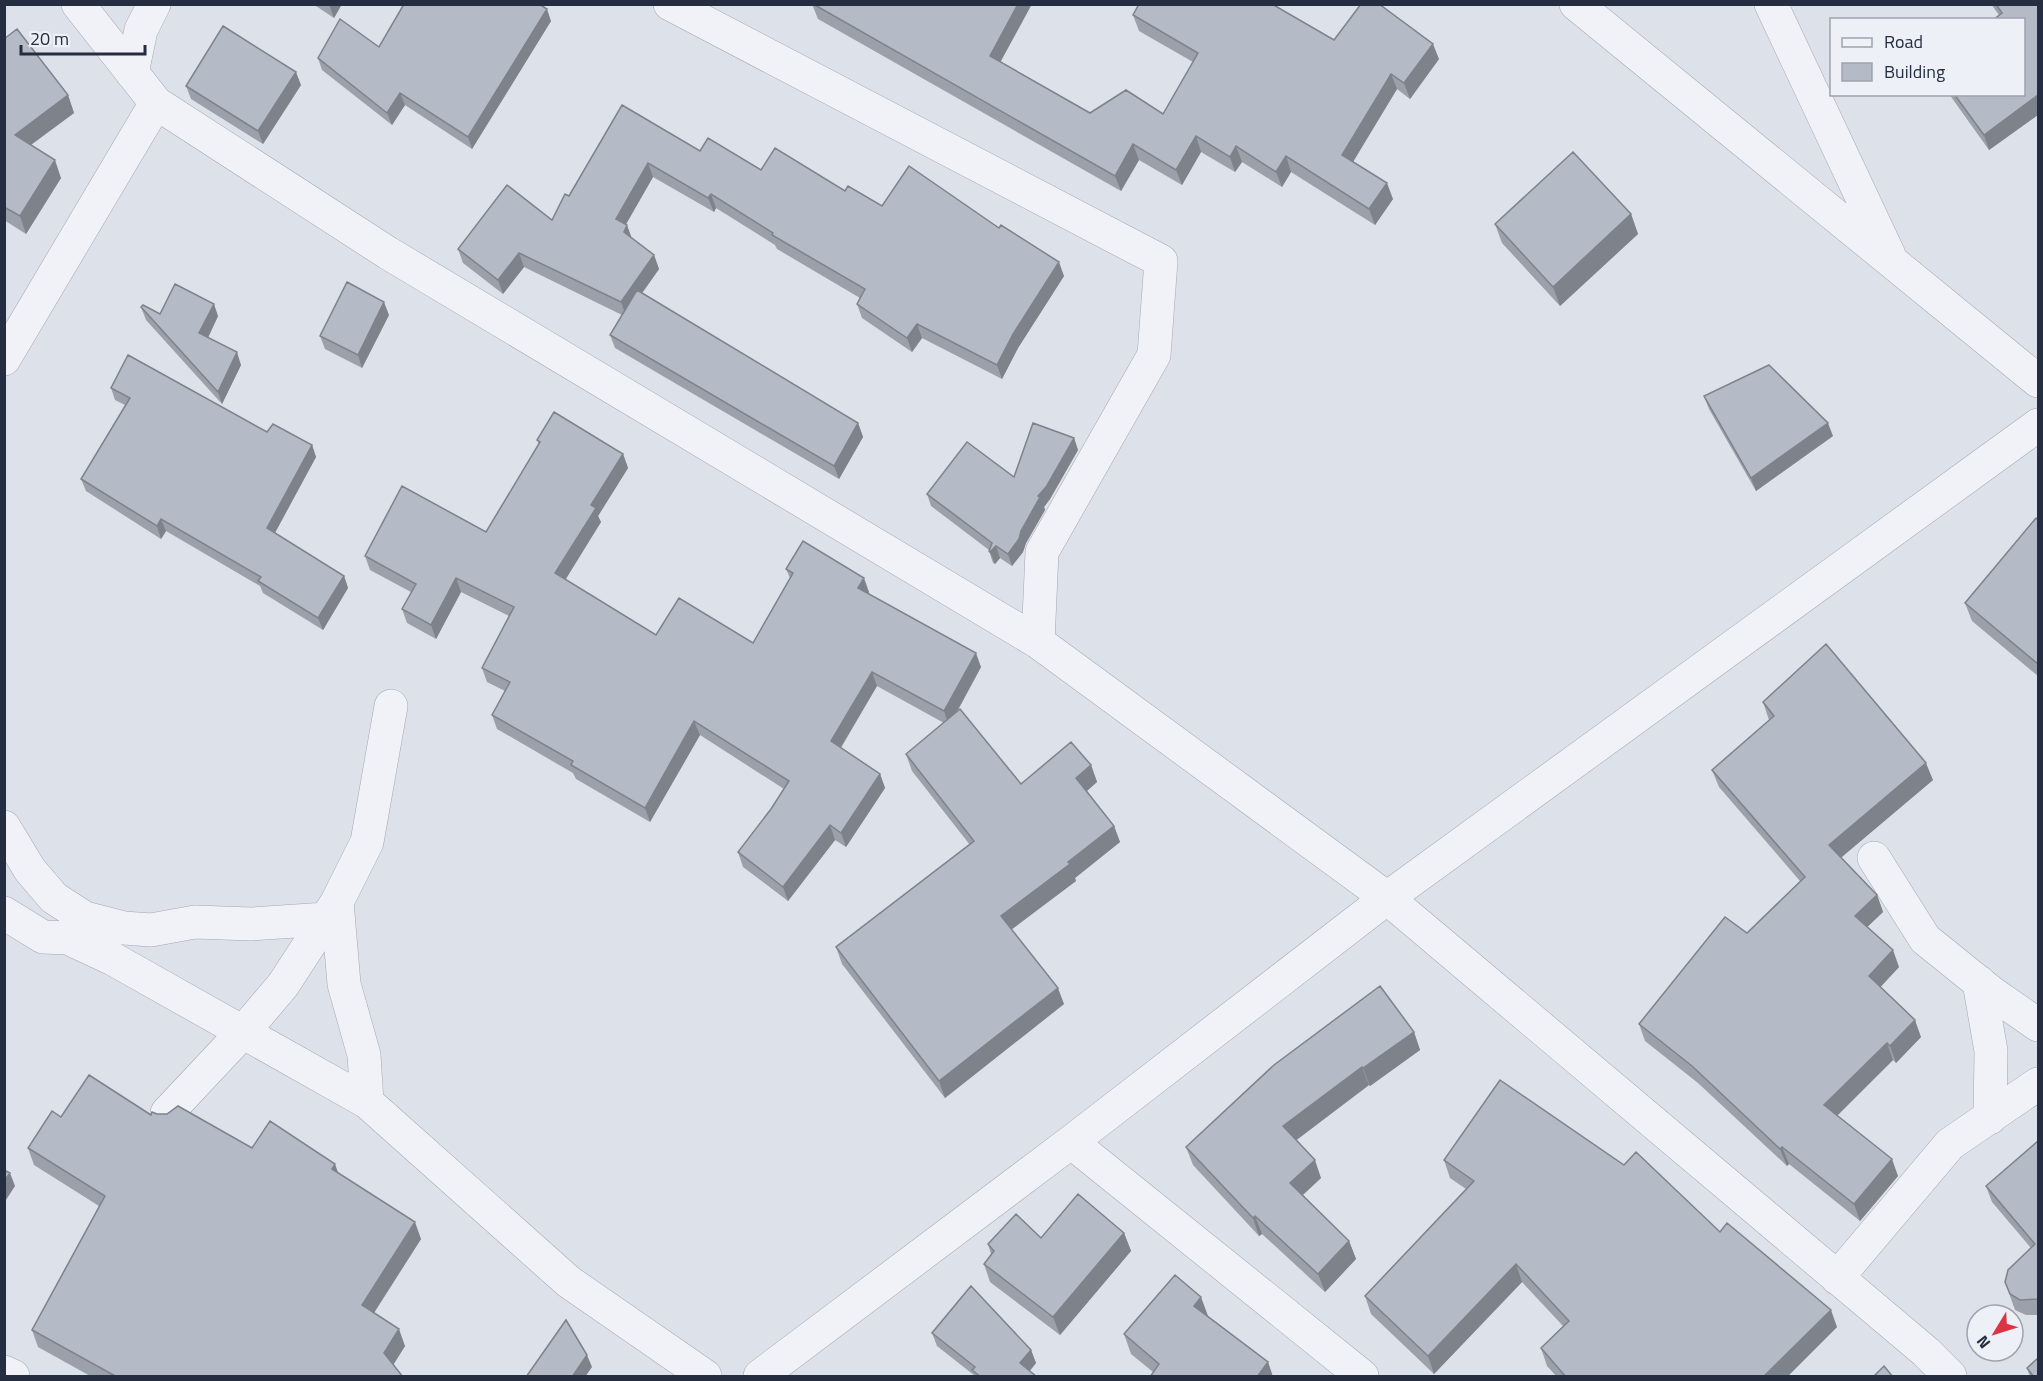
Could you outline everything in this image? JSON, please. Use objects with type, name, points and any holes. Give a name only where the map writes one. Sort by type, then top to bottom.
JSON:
[{"type":"street","points":[[78,4],[156,103],[398,260],[1038,642],[1387,898],[1926,1352],[1950,1377]]},
{"type":"street","points":[[132,73],[141,30],[154,4]]},
{"type":"street","points":[[670,4],[1161,261],[1154,355],[1042,552],[1038,642]]},
{"type":"street","points":[[1576,4],[2038,381]]},
{"type":"street","points":[[1771,4],[1892,263]]},
{"type":"street","points":[[4,359],[156,103]]},
{"type":"street","points":[[760,1377],[1071,1142],[1387,898],[2038,424]]},
{"type":"street","points":[[167,1113],[244,1031],[283,985],[332,911],[367,842],[392,706]]},
{"type":"street","points":[[4,827],[30,870],[54,898],[85,918],[124,928],[151,930],[195,922],[251,924],[332,911]]},
{"type":"street","points":[[1875,858],[1926,939],[1978,982],[2038,1025]]},
{"type":"street","points":[[332,911],[344,984],[364,1055],[367,1102]]},
{"type":"street","points":[[4,913],[43,937],[68,938],[113,959],[367,1102],[569,1282],[705,1377]]},
{"type":"street","points":[[1978,982],[1990,1051],[1990,1118]]},
{"type":"street","points":[[1837,1278],[1950,1144],[2038,1084]]},
{"type":"street","points":[[1071,1142],[1362,1377]]},
{"type":"street","points":[[4,1372],[13,1377]]},
{"type":"building","points":[[404,4],[539,4],[547,9],[468,137],[400,93],[387,113],[318,58],[340,19],[379,47]]},
{"type":"building","points":[[813,4],[1018,4],[990,56],[1090,113],[1126,90],[1163,114],[1198,53],[1133,15],[1139,4],[1272,4],[1334,40],[1361,4],[1379,4],[1433,44],[1404,83],[1391,74],[1342,155],[1387,183],[1369,209],[1286,156],[1276,172],[1236,146],[1230,157],[1196,136],[1176,170],[1133,144],[1115,176]]},
{"type":"building","points":[[1996,4],[2038,4],[2038,95],[1984,135],[1955,96],[2025,96],[2025,18],[1996,18],[2002,13]]},
{"type":"building","points":[[223,26],[296,72],[258,131],[186,86]]},
{"type":"building","points":[[17,29],[68,95],[15,135],[55,160],[20,216],[4,207],[4,39]]},
{"type":"building","points":[[622,105],[700,151],[708,138],[761,170],[775,148],[845,191],[848,186],[882,206],[909,166],[999,228],[1001,225],[1059,262],[1013,334],[997,365],[917,324],[907,338],[857,304],[865,289],[772,235],[773,233],[711,194],[708,198],[648,163],[616,219],[627,225],[624,232],[654,255],[621,302],[519,253],[498,280],[458,249],[507,185],[552,220],[565,194],[569,196]]},
{"type":"building","points":[[1573,152],[1631,214],[1553,287],[1495,224]]},
{"type":"building","points":[[347,282],[384,302],[358,355],[320,336]]},
{"type":"building","points":[[175,284],[214,304],[199,333],[237,352],[218,392],[141,307],[143,305],[160,314]]},
{"type":"building","points":[[637,290],[858,423],[834,466],[610,335]]},
{"type":"building","points":[[128,355],[267,432],[273,424],[312,445],[267,528],[344,576],[318,618],[258,581],[261,577],[161,519],[157,526],[81,479],[130,398],[111,388]]},
{"type":"building","points":[[1769,365],[1828,423],[1751,478],[1704,396]]},
{"type":"building","points":[[554,412],[623,454],[591,505],[596,508],[555,573],[656,635],[679,598],[753,643],[793,573],[786,569],[803,541],[864,578],[858,588],[976,653],[944,711],[872,672],[831,741],[880,774],[841,833],[830,825],[783,887],[738,852],[789,781],[694,721],[645,808],[571,765],[573,761],[492,715],[510,682],[482,668],[514,607],[456,578],[431,625],[402,609],[416,584],[365,556],[402,486],[486,532],[540,442],[537,440]]},
{"type":"building","points":[[1033,423],[1074,438],[1046,487],[1038,496],[1040,497],[1019,539],[1008,554],[996,546],[990,552],[992,543],[927,494],[967,442],[1014,477]]},
{"type":"building","points":[[2036,518],[2038,520],[2038,664],[1965,603]]},
{"type":"building","points":[[1826,644],[1926,763],[1829,845],[1877,895],[1855,916],[1893,950],[1869,976],[1915,1020],[1890,1046],[1887,1043],[1824,1105],[1892,1159],[1854,1204],[1782,1147],[1780,1149],[1692,1066],[1639,1024],[1725,917],[1747,933],[1805,877],[1712,770],[1774,716],[1763,702]]},
{"type":"building","points":[[960,709],[1021,784],[1071,742],[1091,765],[1076,778],[1114,826],[1068,862],[1070,864],[1001,916],[1058,988],[939,1081],[836,947],[974,841],[906,754]]},
{"type":"building","points":[[1380,986],[1414,1032],[1362,1067],[1283,1126],[1315,1160],[1290,1183],[1349,1241],[1318,1274],[1255,1216],[1253,1218],[1186,1147],[1274,1065]]},
{"type":"building","points":[[89,1075],[151,1115],[152,1112],[167,1114],[178,1106],[252,1148],[270,1121],[335,1164],[332,1169],[415,1222],[362,1305],[399,1329],[384,1353],[403,1377],[117,1377],[32,1330],[105,1196],[28,1148],[52,1111],[61,1117]]},
{"type":"building","points":[[1500,1080],[1624,1165],[1636,1152],[1720,1232],[1727,1223],[1831,1310],[1764,1377],[1566,1377],[1541,1348],[1569,1321],[1516,1264],[1428,1356],[1365,1296],[1474,1181],[1444,1160]]},
{"type":"building","points":[[2038,1141],[2038,1299],[2020,1300],[2010,1294],[2005,1282],[2008,1270],[2035,1244],[1986,1186]]},
{"type":"building","points":[[4,1170],[10,1173],[4,1181]]},
{"type":"building","points":[[1078,1194],[1124,1233],[1053,1317],[984,1264],[994,1251],[988,1244],[1016,1214],[1041,1238]]},
{"type":"building","points":[[1175,1275],[1201,1297],[1194,1306],[1268,1362],[1257,1377],[1150,1377],[1159,1364],[1124,1334]]},
{"type":"building","points":[[971,1286],[1031,1350],[1020,1363],[1037,1377],[981,1377],[972,1370],[975,1367],[932,1333]]},
{"type":"building","points":[[566,1320],[587,1355],[572,1377],[526,1377]]},
{"type":"building","points":[[2038,1358],[2038,1377],[2034,1377],[2027,1368]]},
{"type":"building","points":[[1884,1366],[1893,1377],[1873,1377]]}]
